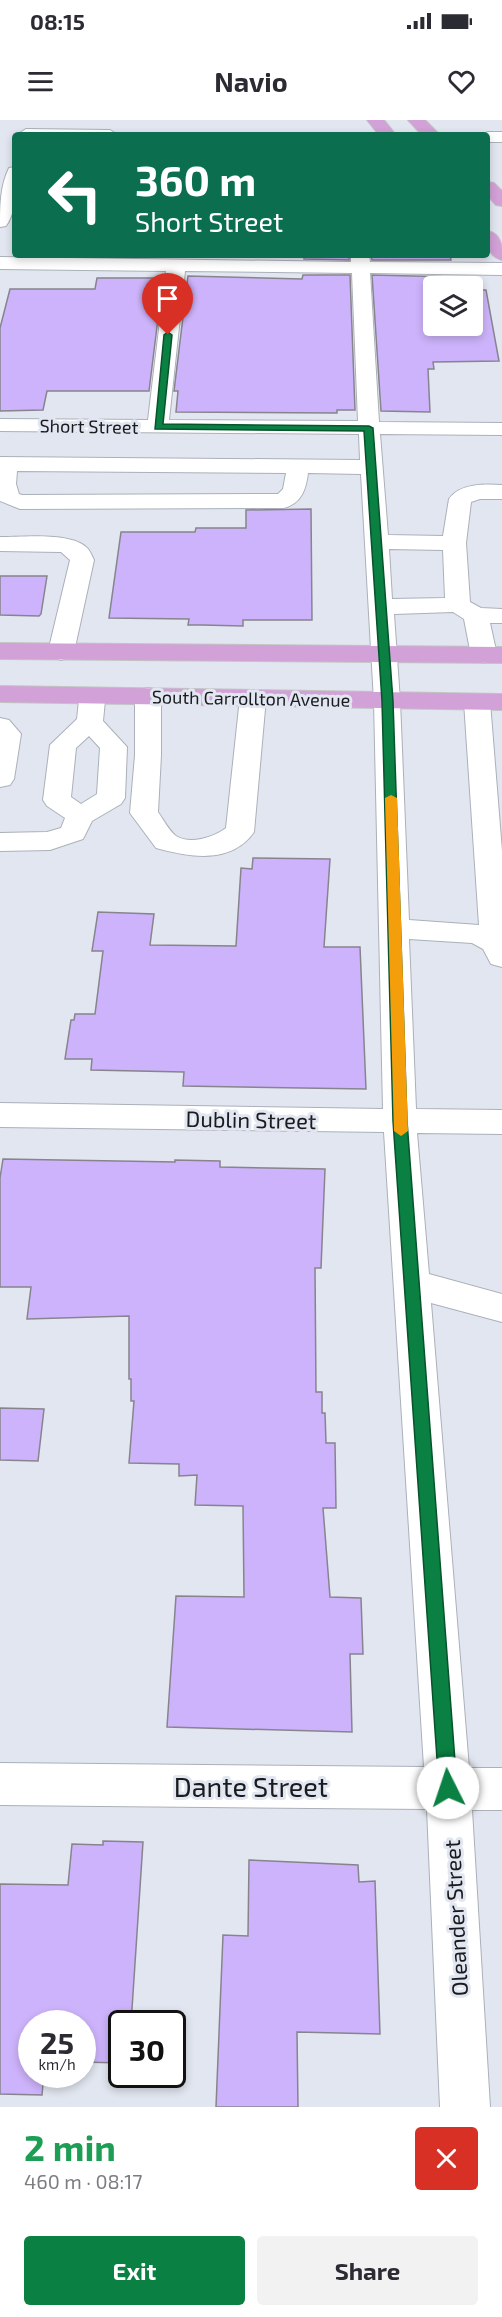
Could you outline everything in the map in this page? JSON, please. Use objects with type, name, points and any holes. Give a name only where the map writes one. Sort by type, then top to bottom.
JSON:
[{"type":"main road","points":[[375,120],[385,132]]},
{"type":"main road","points":[[417,120],[429,132]]},
{"type":"main road","points":[[490,189],[502,201]]},
{"type":"main road","points":[[490,239],[502,254]]},
{"type":"main road","name":"South Carrollton Avenue","points":[[0,651],[493,655]]},
{"type":"main road","name":"South Carrollton Avenue","points":[[0,694],[91,709],[148,696],[490,702]]},
{"type":"street","points":[[0,222],[12,182]]},
{"type":"street","points":[[0,264],[176,266],[361,262],[502,269]]},
{"type":"street","name":"Oleander Street","points":[[361,262],[371,467],[385,655],[400,1121],[414,1284],[448,1788],[465,2107]]},
{"type":"street","points":[[158,427],[176,266]]},
{"type":"street","name":"Short Street","points":[[0,425],[502,429]]},
{"type":"street","points":[[297,467],[294,491],[284,501],[20,502],[9,498],[5,484],[4,464],[371,467]]},
{"type":"street","points":[[493,655],[467,610],[454,543],[460,499],[467,494],[481,491],[502,492]]},
{"type":"street","points":[[377,542],[454,543]]},
{"type":"street","points":[[0,544],[66,545],[78,552],[82,560],[61,652]]},
{"type":"street","points":[[381,607],[467,610],[502,616]]},
{"type":"street","points":[[148,696],[148,755],[144,813],[166,843],[189,847],[218,847],[240,832],[253,698]]},
{"type":"street","points":[[490,702],[492,911],[499,950]]},
{"type":"street","points":[[0,842],[50,841],[74,833],[80,816],[111,798],[114,747],[91,709],[63,745],[57,800],[80,816]]},
{"type":"street","points":[[0,726],[8,735],[0,779]]},
{"type":"street","points":[[395,929],[478,934],[499,950]]},
{"type":"street","name":"Dublin Street","points":[[0,1115],[502,1122]]},
{"type":"street","points":[[414,1284],[502,1308]]},
{"type":"street","name":"Dante Street","points":[[0,1784],[502,1789]]},
{"type":"building","points":[[349,258],[349,260],[304,259]]},
{"type":"building","points":[[372,258],[451,258],[451,260],[372,260]]},
{"type":"building","points":[[303,275],[350,275],[355,410],[337,410],[337,413],[176,412],[178,391],[174,391],[188,276],[302,279]]},
{"type":"building","points":[[372,275],[423,276],[423,336],[483,336],[483,290],[486,290],[499,361],[433,362],[434,369],[428,369],[430,412],[381,411]]},
{"type":"building","points":[[97,278],[163,278],[149,391],[47,391],[43,410],[0,411],[0,328],[10,289],[95,289]]},
{"type":"building","points":[[311,509],[312,620],[243,620],[243,626],[188,625],[189,619],[109,618],[121,532],[195,532],[196,528],[246,528],[246,510]]},
{"type":"building","points":[[0,576],[47,576],[41,614],[39,616],[0,615]]},
{"type":"building","points":[[253,858],[330,859],[324,947],[360,947],[366,1089],[183,1086],[184,1072],[91,1070],[92,1059],[65,1059],[71,1020],[74,1020],[75,1014],[95,1014],[103,951],[92,951],[98,912],[154,914],[150,945],[236,946],[241,868],[252,869]]},
{"type":"building","points":[[3,1159],[220,1161],[220,1167],[325,1169],[321,1268],[315,1268],[316,1392],[322,1392],[326,1443],[335,1443],[336,1508],[323,1508],[330,1597],[361,1598],[363,1654],[350,1654],[352,1732],[167,1727],[176,1596],[244,1597],[243,1506],[195,1505],[197,1475],[179,1476],[179,1464],[129,1463],[134,1401],[131,1401],[131,1379],[129,1379],[129,1316],[27,1319],[31,1287],[0,1287],[0,1178]]},
{"type":"building","points":[[0,1408],[44,1409],[38,1461],[0,1460]]},
{"type":"building","points":[[103,1841],[143,1842],[132,2010],[108,2010],[108,2063],[96,2062],[96,2010],[18,2010],[18,2088],[43,2088],[42,2095],[0,2094],[0,1884],[68,1885],[72,1844],[103,1845]]},
{"type":"building","points":[[249,1860],[358,1865],[359,1882],[375,1881],[380,2034],[297,2032],[298,2107],[216,2107],[223,1935],[248,1936]]},
{"type":"slow traffic","points":[[391,798],[401,1131]]},
{"type":"route","points":[[168,335],[158,427],[369,428],[384,628],[400,1121],[415,1300],[448,1788]]}]
